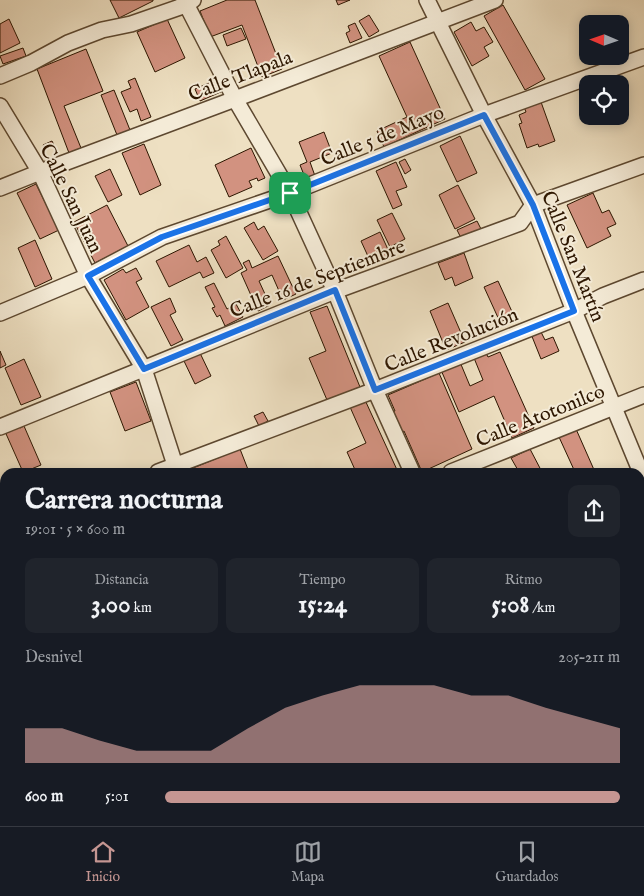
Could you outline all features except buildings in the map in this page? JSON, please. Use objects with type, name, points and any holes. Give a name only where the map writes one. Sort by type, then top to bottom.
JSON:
[{"type":"street","name":"Calle San Martín","points":[[427,0],[484,115],[533,205],[574,311],[639,468]]},
{"type":"street","name":"Calle Tlapala","points":[[0,188],[495,0]]},
{"type":"street","points":[[0,76],[32,63],[68,43],[102,30],[131,24],[188,2],[235,99],[290,193],[335,290],[375,390],[410,468]]},
{"type":"street","name":"Calle 5 de Mayo","points":[[0,313],[88,276],[162,237],[290,193],[484,115],[644,57]]},
{"type":"street","name":"Calle San Juan","points":[[0,106],[40,172],[88,276],[144,369],[177,468]]},
{"type":"street","points":[[533,205],[644,165]]},
{"type":"street","name":"Calle 16 de Septiembre","points":[[0,426],[335,290],[520,223],[533,205]]},
{"type":"street","name":"Calle Revolución","points":[[180,468],[574,311],[603,296],[644,280]]},
{"type":"street","name":"Calle Atotonilco","points":[[461,468],[644,395]]},
{"type":"route","points":[[484,115],[533,205],[574,311],[375,390],[335,290],[144,369],[88,276],[162,237],[290,193],[484,115]]}]
